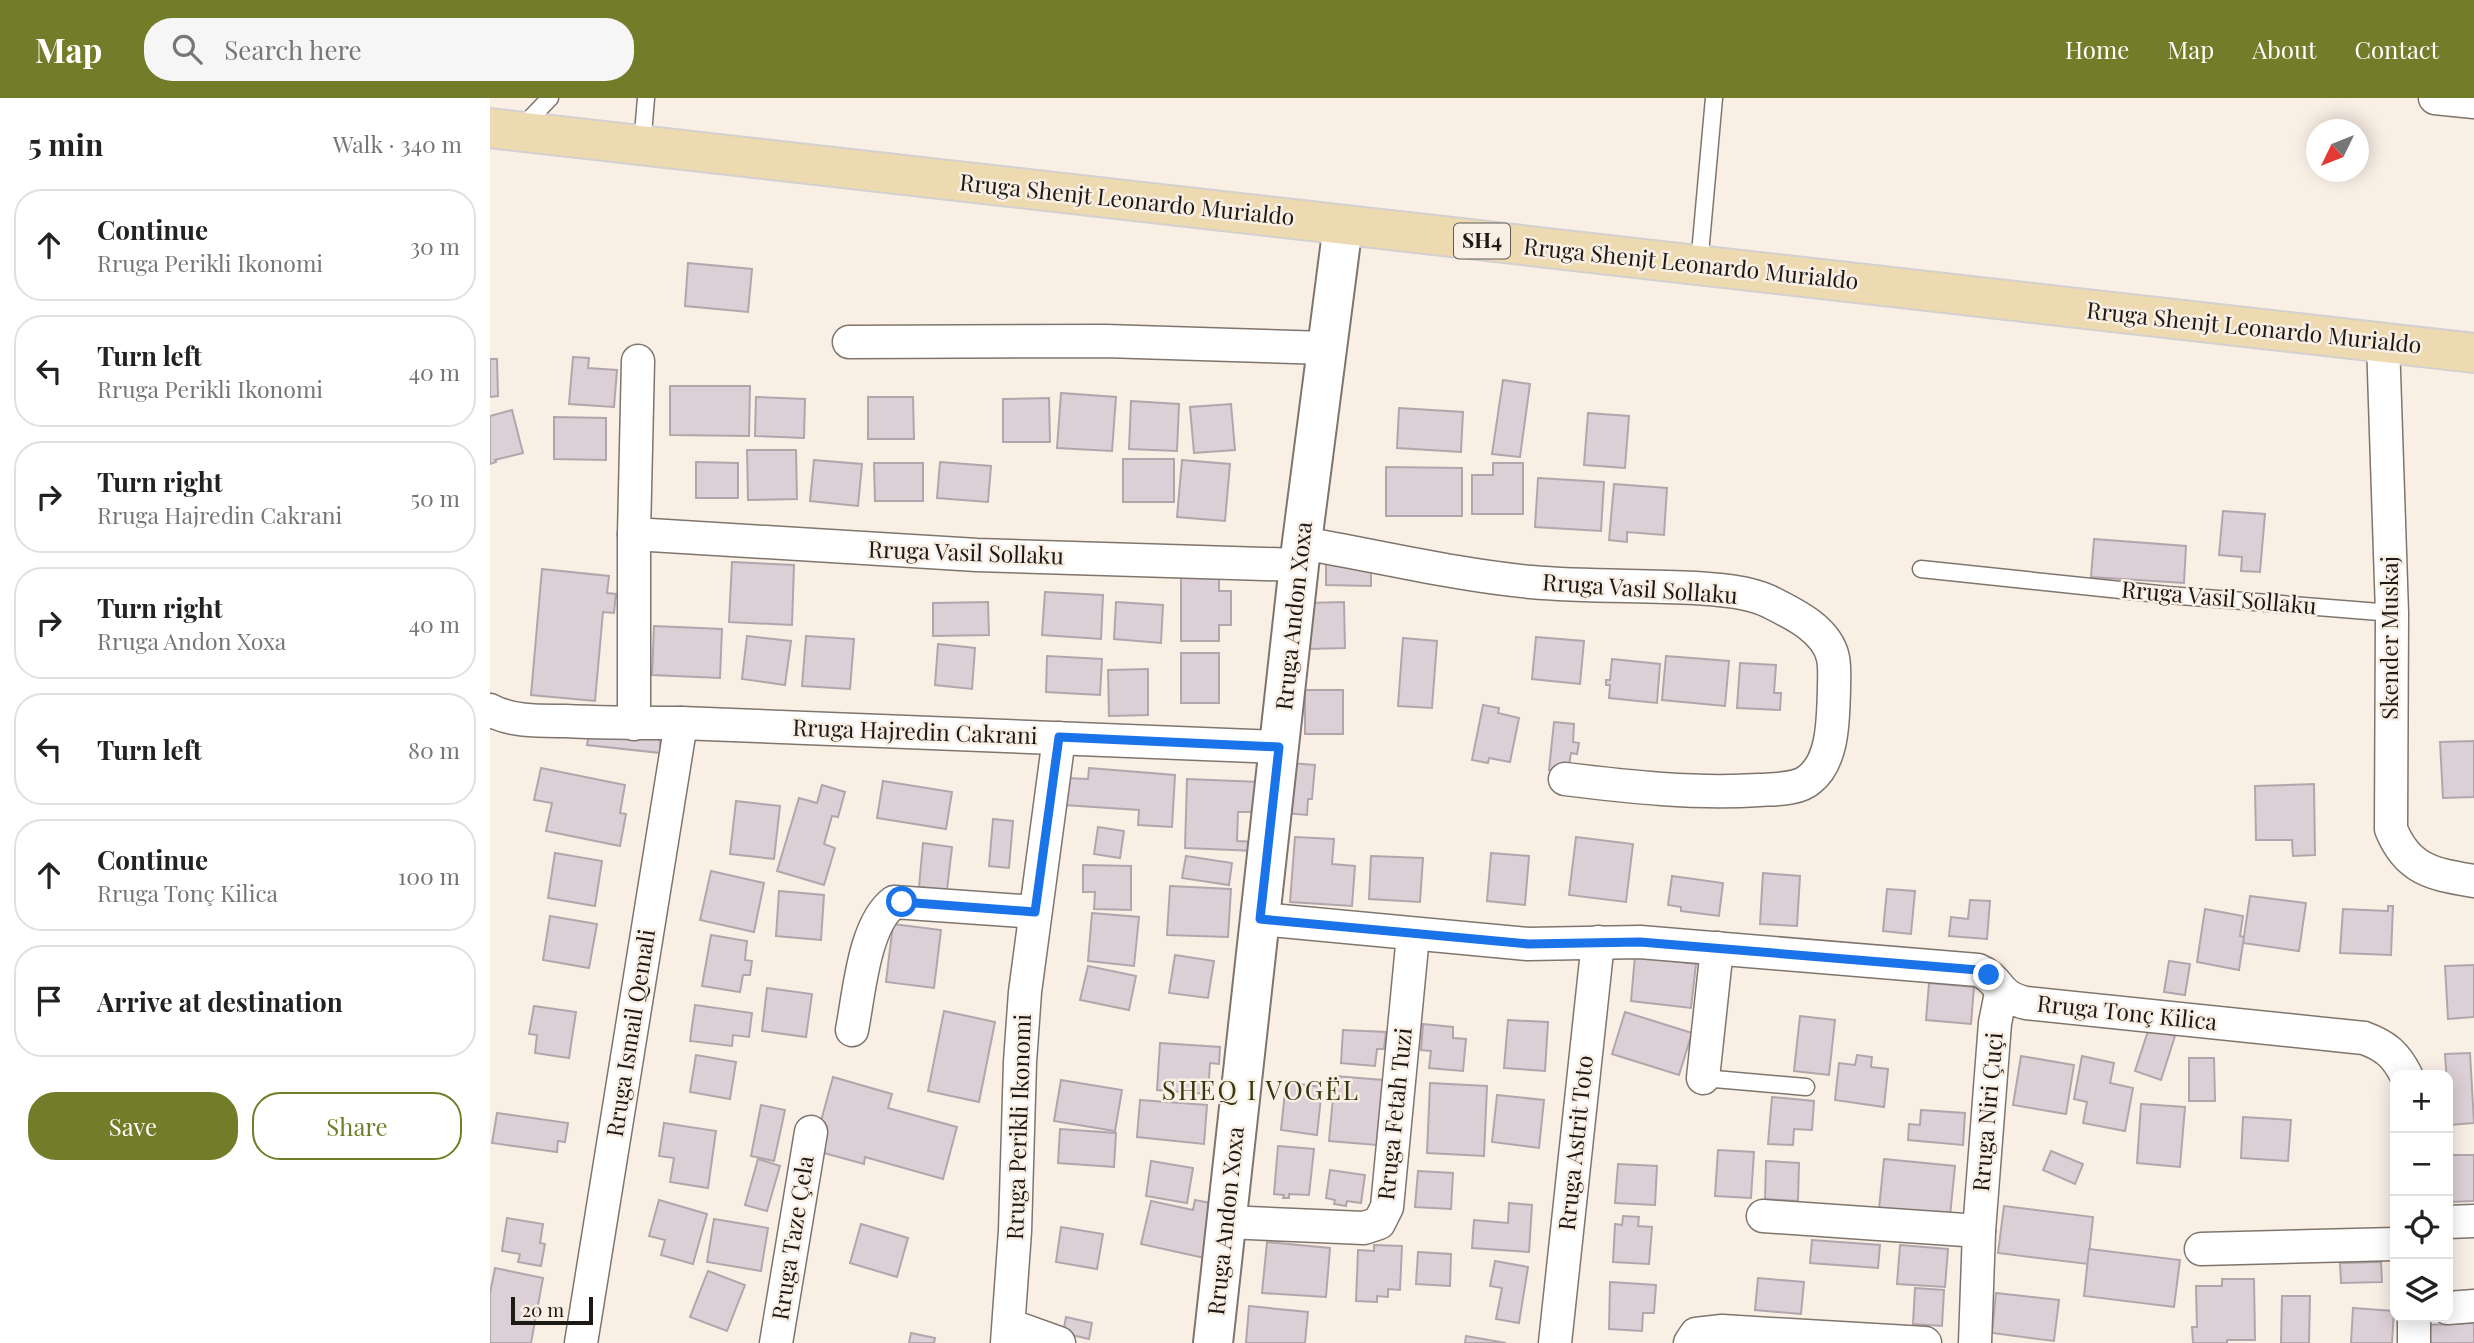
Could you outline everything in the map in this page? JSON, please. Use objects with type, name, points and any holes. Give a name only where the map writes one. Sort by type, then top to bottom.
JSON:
[{"type":"main road","name":"Rruga Shenjt Leonardo Murialdo","points":[[504,130],[2474,353]]},
{"type":"street","points":[[2435,98],[2474,102]]},
{"type":"street","name":"Rruga Andon Xoxa","points":[[1213,1343],[1301,554],[1343,225]]},
{"type":"street","points":[[849,342],[1105,341],[1326,348]]},
{"type":"street","name":"Skender Muskaj","points":[[2383,342],[2392,613],[2392,829],[2397,844],[2406,857],[2422,868],[2439,875],[2474,881]]},
{"type":"street","points":[[634,724],[638,361]]},
{"type":"street","name":"Rruga Vasil Sollaku","points":[[634,534],[977,555],[1301,554],[1531,582],[1736,591],[1765,600],[1792,614],[1813,628],[1829,644],[1834,659],[1830,736],[1822,764],[1809,781],[1796,786],[1705,793],[1564,779]]},
{"type":"street","name":"Rruga Hajredin Cakrani","points":[[490,710],[506,717],[528,720],[681,723],[1279,747]]},
{"type":"street","name":"Rruga Ismail Qemali","points":[[581,1343],[681,723]]},
{"type":"street","name":"Rruga Perikli Ikonomi","points":[[1008,1334],[1025,992],[1059,737]]},
{"type":"street","points":[[852,1030],[875,927],[885,909],[894,902],[1035,912]]},
{"type":"street","name":"Rruga Tonç Kilica","points":[[1260,919],[1528,944],[1640,942],[1978,970],[1989,975],[2001,993],[2012,1000],[2026,1003],[2364,1038],[2384,1045],[2398,1059],[2404,1070]]},
{"type":"street","name":"Rruga Fetah Tuzi","points":[[1226,1222],[1364,1228],[1379,1223],[1387,1207],[1413,935]]},
{"type":"street","name":"Rruga Astrit Toto","points":[[1555,1343],[1598,942]]},
{"type":"street","points":[[1703,1078],[1717,948]]},
{"type":"street","name":"Rruga Niri Çuçi","points":[[1975,1343],[1979,1231],[1995,1023],[2001,993]]},
{"type":"street","name":"Rruga Taze Çela","points":[[776,1343],[811,1132]]},
{"type":"street","points":[[1763,1216],[1979,1231]]},
{"type":"street","points":[[2453,1222],[2474,1221]]},
{"type":"street","points":[[2201,1248],[2390,1244]]},
{"type":"street","points":[[2453,1308],[2474,1306]]},
{"type":"street","points":[[2413,1343],[2414,1322]]},
{"type":"street","points":[[1690,1343],[1696,1334],[1722,1331],[1925,1343]]},
{"type":"street","points":[[1008,1334],[1059,1343]]},
{"type":"lane","points":[[504,130],[550,98]]},
{"type":"lane","points":[[642,146],[646,98]]},
{"type":"lane","points":[[1699,265],[1714,98]]},
{"type":"lane","name":"Rruga Vasil Sollaku","points":[[1921,569],[2168,595],[2392,613]]},
{"type":"lane","points":[[1703,1078],[1807,1087]]},
{"type":"building","points":[[688,263],[752,269],[748,312],[685,306]]},
{"type":"building","points":[[573,357],[589,358],[588,368],[617,370],[614,407],[569,404]]},
{"type":"building","points":[[490,359],[497,359],[498,396],[490,397]]},
{"type":"building","points":[[1503,380],[1530,384],[1520,457],[1492,454]]},
{"type":"building","points":[[670,386],[750,386],[749,436],[670,435]]},
{"type":"building","points":[[1061,393],[1116,397],[1112,451],[1057,448]]},
{"type":"building","points":[[756,397],[805,399],[804,438],[755,436]]},
{"type":"building","points":[[868,397],[913,397],[914,439],[868,439]]},
{"type":"building","points":[[1049,398],[1050,442],[1003,442],[1003,399]]},
{"type":"building","points":[[1131,401],[1179,404],[1177,451],[1129,449]]},
{"type":"building","points":[[1231,404],[1235,450],[1194,453],[1190,407]]},
{"type":"building","points":[[1399,408],[1463,412],[1461,452],[1397,448]]},
{"type":"building","points":[[512,410],[523,453],[495,460],[496,462],[490,464],[490,416]]},
{"type":"building","points":[[1588,413],[1629,416],[1625,468],[1584,465]]},
{"type":"building","points":[[554,417],[606,418],[606,460],[554,459]]},
{"type":"building","points":[[747,450],[796,450],[797,499],[748,500]]},
{"type":"building","points":[[1123,459],[1174,459],[1174,502],[1123,502]]},
{"type":"building","points":[[814,460],[862,464],[858,506],[810,501]]},
{"type":"building","points":[[1182,460],[1230,464],[1225,521],[1177,517]]},
{"type":"building","points":[[696,462],[738,463],[738,498],[696,498]]},
{"type":"building","points":[[940,462],[991,466],[988,502],[937,498]]},
{"type":"building","points":[[874,463],[923,463],[923,501],[875,501]]},
{"type":"building","points":[[1493,463],[1523,463],[1523,514],[1472,514],[1472,475],[1493,475]]},
{"type":"building","points":[[1386,467],[1462,468],[1462,516],[1386,516]]},
{"type":"building","points":[[1538,478],[1604,482],[1601,531],[1535,527]]},
{"type":"building","points":[[1614,484],[1667,488],[1664,535],[1627,532],[1627,542],[1609,540]]},
{"type":"building","points":[[2223,511],[2265,514],[2260,572],[2241,571],[2242,557],[2219,555]]},
{"type":"building","points":[[2094,539],[2186,546],[2184,583],[2091,577]]},
{"type":"building","points":[[1371,556],[1371,586],[1326,585],[1326,557]]},
{"type":"building","points":[[732,562],[794,565],[792,625],[729,622]]},
{"type":"building","points":[[542,569],[609,576],[607,593],[616,594],[614,613],[603,612],[595,701],[531,695]]},
{"type":"building","points":[[1181,572],[1219,572],[1219,591],[1231,591],[1231,625],[1219,625],[1219,641],[1181,641]]},
{"type":"building","points":[[1045,592],[1103,595],[1101,639],[1042,635]]},
{"type":"building","points":[[988,602],[989,635],[933,636],[933,603]]},
{"type":"building","points":[[1116,602],[1163,605],[1161,643],[1114,639]]},
{"type":"building","points":[[1344,602],[1345,648],[1307,649],[1306,603]]},
{"type":"building","points":[[654,626],[722,629],[720,678],[652,675]]},
{"type":"building","points":[[747,636],[791,641],[785,685],[742,679]]},
{"type":"building","points":[[806,636],[854,639],[850,689],[802,686]]},
{"type":"building","points":[[1536,637],[1584,641],[1580,684],[1532,679]]},
{"type":"building","points":[[1403,638],[1437,641],[1432,708],[1398,706]]},
{"type":"building","points":[[938,644],[975,648],[972,689],[935,685]]},
{"type":"building","points":[[1181,653],[1219,653],[1219,703],[1181,703]]},
{"type":"building","points":[[1047,656],[1102,659],[1100,695],[1046,692]]},
{"type":"building","points":[[1666,656],[1729,661],[1725,706],[1662,700]]},
{"type":"building","points":[[1612,659],[1660,664],[1657,703],[1609,698],[1610,685],[1606,685],[1606,680],[1610,680]]},
{"type":"building","points":[[1740,663],[1776,665],[1774,693],[1781,693],[1780,710],[1737,708]]},
{"type":"building","points":[[1148,669],[1148,715],[1109,716],[1108,670]]},
{"type":"building","points":[[1305,690],[1343,690],[1343,734],[1305,734]]},
{"type":"building","points":[[1483,705],[1499,708],[1498,713],[1519,718],[1510,762],[1489,758],[1488,763],[1472,760]]},
{"type":"building","points":[[1554,722],[1574,724],[1573,742],[1579,743],[1577,754],[1571,753],[1568,772],[1549,770]]},
{"type":"building","points":[[590,729],[659,733],[661,753],[587,745]]},
{"type":"building","points":[[2474,741],[2474,797],[2443,798],[2440,742]]},
{"type":"building","points":[[1290,763],[1315,765],[1312,799],[1308,799],[1307,815],[1286,813]]},
{"type":"building","points":[[541,768],[625,785],[620,813],[626,814],[620,846],[546,831],[552,803],[534,800]]},
{"type":"building","points":[[1089,768],[1175,775],[1172,827],[1138,825],[1139,810],[1064,805],[1066,778],[1088,779]]},
{"type":"building","points":[[1187,779],[1260,782],[1259,812],[1238,812],[1237,841],[1256,842],[1255,851],[1185,848]]},
{"type":"building","points":[[883,781],[952,792],[946,829],[877,818]]},
{"type":"building","points":[[2314,784],[2315,855],[2293,856],[2292,840],[2256,840],[2255,786]]},
{"type":"building","points":[[822,785],[845,792],[838,817],[832,816],[824,844],[835,848],[824,885],[777,871],[799,798],[817,803]]},
{"type":"building","points":[[736,801],[780,806],[774,859],[730,854]]},
{"type":"building","points":[[993,819],[1013,821],[1009,868],[989,866]]},
{"type":"building","points":[[1098,827],[1124,831],[1120,858],[1094,854]]},
{"type":"building","points":[[1295,837],[1334,839],[1332,864],[1355,866],[1352,906],[1290,902]]},
{"type":"building","points":[[1576,837],[1633,844],[1626,902],[1569,895]]},
{"type":"building","points":[[923,843],[952,847],[947,890],[919,887]]},
{"type":"building","points":[[555,853],[602,861],[595,906],[548,898]]},
{"type":"building","points":[[1491,853],[1529,856],[1525,905],[1487,901]]},
{"type":"building","points":[[1186,856],[1232,863],[1229,885],[1182,878]]},
{"type":"building","points":[[1371,856],[1423,858],[1420,902],[1369,899]]},
{"type":"building","points":[[1083,865],[1131,866],[1131,910],[1094,909],[1095,892],[1083,892]]},
{"type":"building","points":[[711,871],[764,883],[754,932],[700,920]]},
{"type":"building","points":[[1763,873],[1800,876],[1797,926],[1760,924]]},
{"type":"building","points":[[1672,876],[1723,883],[1719,916],[1681,911],[1681,907],[1668,905]]},
{"type":"building","points":[[1170,886],[1231,889],[1228,937],[1167,935]]},
{"type":"building","points":[[1887,889],[1915,891],[1911,934],[1883,931]]},
{"type":"building","points":[[779,891],[824,895],[821,940],[776,936]]},
{"type":"building","points":[[2250,896],[2306,903],[2299,951],[2243,943]]},
{"type":"building","points":[[1970,900],[1990,901],[1987,939],[1949,936],[1951,917],[1968,919]]},
{"type":"building","points":[[2388,906],[2393,906],[2391,955],[2340,953],[2343,909],[2388,911]]},
{"type":"building","points":[[2205,909],[2243,916],[2240,936],[2244,937],[2239,970],[2197,962]]},
{"type":"building","points":[[1092,913],[1139,917],[1134,966],[1088,961]]},
{"type":"building","points":[[550,916],[597,924],[589,968],[543,960]]},
{"type":"building","points":[[893,924],[941,930],[934,988],[886,982]]},
{"type":"building","points":[[711,935],[747,941],[745,960],[752,961],[750,975],[743,975],[740,992],[702,986]]},
{"type":"building","points":[[1175,955],[1214,961],[1208,998],[1169,993]]},
{"type":"building","points":[[1635,956],[1696,964],[1691,1008],[1631,1001]]},
{"type":"building","points":[[2169,961],[2190,964],[2185,995],[2164,992]]},
{"type":"building","points":[[2474,965],[2474,1017],[2448,1019],[2445,966]]},
{"type":"building","points":[[1088,966],[1136,976],[1129,1010],[1080,1000]]},
{"type":"building","points":[[1929,983],[1974,987],[1971,1024],[1926,1020]]},
{"type":"building","points":[[767,988],[812,994],[806,1037],[762,1031]]},
{"type":"building","points":[[695,1005],[752,1013],[749,1037],[733,1035],[732,1046],[690,1041]]},
{"type":"building","points":[[534,1006],[576,1012],[569,1058],[535,1053],[537,1035],[529,1034]]},
{"type":"building","points":[[944,1011],[995,1022],[979,1102],[928,1091]]},
{"type":"building","points":[[1625,1012],[1692,1033],[1679,1075],[1612,1054]]},
{"type":"building","points":[[1800,1016],[1835,1020],[1829,1075],[1794,1071]]},
{"type":"building","points":[[1508,1020],[1548,1022],[1545,1071],[1504,1068]]},
{"type":"building","points":[[1423,1024],[1453,1027],[1453,1038],[1466,1039],[1463,1071],[1429,1068],[1431,1051],[1421,1050]]},
{"type":"building","points":[[2149,1028],[2175,1036],[2161,1080],[2135,1071]]},
{"type":"building","points":[[1343,1030],[1386,1032],[1384,1049],[1377,1049],[1375,1066],[1341,1063]]},
{"type":"building","points":[[1160,1043],[1220,1047],[1219,1064],[1210,1063],[1208,1094],[1157,1090]]},
{"type":"building","points":[[2470,1053],[2474,1123],[2453,1125],[2453,1070],[2446,1070],[2445,1054]]},
{"type":"building","points":[[696,1055],[736,1062],[730,1099],[690,1092]]},
{"type":"building","points":[[1857,1055],[1872,1057],[1871,1067],[1888,1069],[1884,1107],[1835,1100],[1839,1063],[1855,1065]]},
{"type":"building","points":[[2021,1056],[2074,1065],[2066,1114],[2013,1105]]},
{"type":"building","points":[[2082,1056],[2114,1063],[2110,1083],[2133,1088],[2125,1131],[2083,1123],[2087,1102],[2074,1099]]},
{"type":"building","points":[[2189,1058],[2214,1058],[2215,1101],[2189,1101]]},
{"type":"building","points":[[1335,1076],[1383,1080],[1377,1145],[1329,1141]]},
{"type":"building","points":[[833,1077],[892,1094],[888,1108],[957,1127],[943,1179],[865,1157],[864,1164],[813,1150]]},
{"type":"building","points":[[1061,1080],[1122,1090],[1115,1131],[1054,1121]]},
{"type":"building","points":[[1286,1082],[1322,1087],[1317,1135],[1281,1130]]},
{"type":"building","points":[[1430,1083],[1487,1086],[1484,1156],[1427,1153]]},
{"type":"building","points":[[1497,1095],[1544,1100],[1539,1148],[1492,1142]]},
{"type":"building","points":[[1772,1097],[1814,1101],[1812,1130],[1794,1129],[1793,1145],[1768,1144]]},
{"type":"building","points":[[1140,1100],[1207,1105],[1204,1144],[1137,1137]]},
{"type":"building","points":[[2141,1104],[2185,1107],[2180,1167],[2137,1163]]},
{"type":"building","points":[[761,1105],[785,1110],[774,1161],[751,1156]]},
{"type":"building","points":[[1921,1110],[1965,1113],[1963,1145],[1908,1140],[1909,1124],[1920,1125]]},
{"type":"building","points":[[497,1113],[568,1123],[565,1142],[558,1141],[557,1152],[492,1143]]},
{"type":"building","points":[[2243,1117],[2291,1120],[2288,1161],[2241,1158]]},
{"type":"building","points":[[664,1123],[716,1131],[708,1188],[670,1182],[674,1158],[659,1156]]},
{"type":"building","points":[[1060,1129],[1116,1133],[1114,1167],[1058,1163]]},
{"type":"building","points":[[1278,1146],[1314,1149],[1309,1195],[1289,1194],[1289,1198],[1283,1198],[1284,1195],[1274,1194]]},
{"type":"building","points":[[1718,1150],[1754,1152],[1751,1198],[1715,1196]]},
{"type":"building","points":[[2051,1151],[2083,1164],[2075,1184],[2043,1170]]},
{"type":"building","points":[[2453,1155],[2474,1155],[2474,1201],[2453,1202]]},
{"type":"building","points":[[758,1159],[780,1166],[767,1211],[745,1205]]},
{"type":"building","points":[[1884,1159],[1955,1166],[1950,1216],[1879,1209]]},
{"type":"building","points":[[1151,1161],[1193,1168],[1187,1203],[1146,1196]]},
{"type":"building","points":[[1766,1161],[1799,1163],[1798,1201],[1765,1199]]},
{"type":"building","points":[[1618,1164],[1657,1166],[1655,1205],[1615,1203]]},
{"type":"building","points":[[1330,1170],[1365,1175],[1361,1203],[1347,1201],[1346,1206],[1334,1204],[1335,1200],[1326,1198]]},
{"type":"building","points":[[1418,1171],[1453,1173],[1451,1209],[1415,1207]]},
{"type":"building","points":[[659,1200],[707,1214],[693,1264],[661,1255],[665,1240],[649,1236]]},
{"type":"building","points":[[1195,1200],[1221,1205],[1209,1259],[1141,1244],[1151,1201],[1193,1210]]},
{"type":"building","points":[[1509,1203],[1532,1205],[1529,1252],[1472,1248],[1474,1220],[1508,1223]]},
{"type":"building","points":[[2004,1206],[2093,1217],[2088,1264],[1998,1253]]},
{"type":"building","points":[[1623,1216],[1639,1217],[1638,1226],[1652,1227],[1649,1264],[1613,1262],[1615,1224],[1622,1225]]},
{"type":"building","points":[[507,1218],[543,1224],[540,1243],[545,1244],[541,1266],[518,1262],[520,1254],[502,1251]]},
{"type":"building","points":[[714,1219],[768,1228],[761,1271],[707,1262]]},
{"type":"building","points":[[861,1224],[908,1238],[897,1277],[850,1263]]},
{"type":"building","points":[[1061,1227],[1103,1234],[1097,1269],[1056,1262]]},
{"type":"building","points":[[1812,1240],[1880,1245],[1878,1268],[1810,1263]]},
{"type":"building","points":[[1267,1242],[1330,1248],[1326,1297],[1262,1293]]},
{"type":"building","points":[[1374,1245],[1402,1246],[1400,1290],[1388,1289],[1388,1297],[1377,1296],[1377,1302],[1356,1301],[1358,1250],[1374,1251]]},
{"type":"building","points":[[1900,1245],[1948,1249],[1945,1287],[1897,1284]]},
{"type":"building","points":[[2089,1249],[2180,1260],[2174,1307],[2084,1296]]},
{"type":"building","points":[[1418,1252],[1451,1254],[1450,1286],[1416,1284]]},
{"type":"building","points":[[1495,1261],[1528,1267],[1519,1323],[1496,1319],[1502,1288],[1490,1286]]},
{"type":"building","points":[[2381,1262],[2382,1282],[2341,1283],[2340,1263]]},
{"type":"building","points":[[495,1268],[543,1278],[531,1343],[490,1343],[490,1293]]},
{"type":"building","points":[[708,1271],[745,1285],[727,1331],[690,1317]]},
{"type":"building","points":[[1758,1278],[1804,1282],[1801,1314],[1755,1310]]},
{"type":"building","points":[[2222,1279],[2254,1279],[2255,1340],[2193,1343],[2192,1327],[2197,1327],[2196,1286],[2222,1286]]},
{"type":"building","points":[[1610,1282],[1656,1285],[1654,1313],[1643,1313],[1642,1331],[1609,1329]]},
{"type":"building","points":[[1915,1288],[1944,1290],[1942,1326],[1913,1324]]},
{"type":"building","points":[[1996,1293],[2059,1300],[2054,1341],[1992,1333]]},
{"type":"building","points":[[2282,1296],[2310,1296],[2309,1343],[2281,1343]]},
{"type":"building","points":[[1249,1306],[1308,1312],[1305,1343],[1246,1343]]},
{"type":"building","points":[[2353,1308],[2390,1311],[2390,1322],[2393,1322],[2392,1343],[2351,1343]]},
{"type":"building","points":[[1066,1317],[1092,1323],[1089,1339],[1063,1333]]},
{"type":"building","points":[[2474,1323],[2474,1343],[2425,1343],[2424,1325]]},
{"type":"building","points":[[911,1333],[935,1338],[934,1343],[909,1343]]},
{"type":"building","points":[[1466,1336],[1506,1343],[1465,1343]]},
{"type":"district","name":"SHEQ I VOGËL","points":[[1261,1091]]},
{"type":"route","points":[[902,902],[1035,912],[1059,737],[1279,747],[1260,919],[1528,944],[1640,942],[1978,970],[1989,975]]}]
